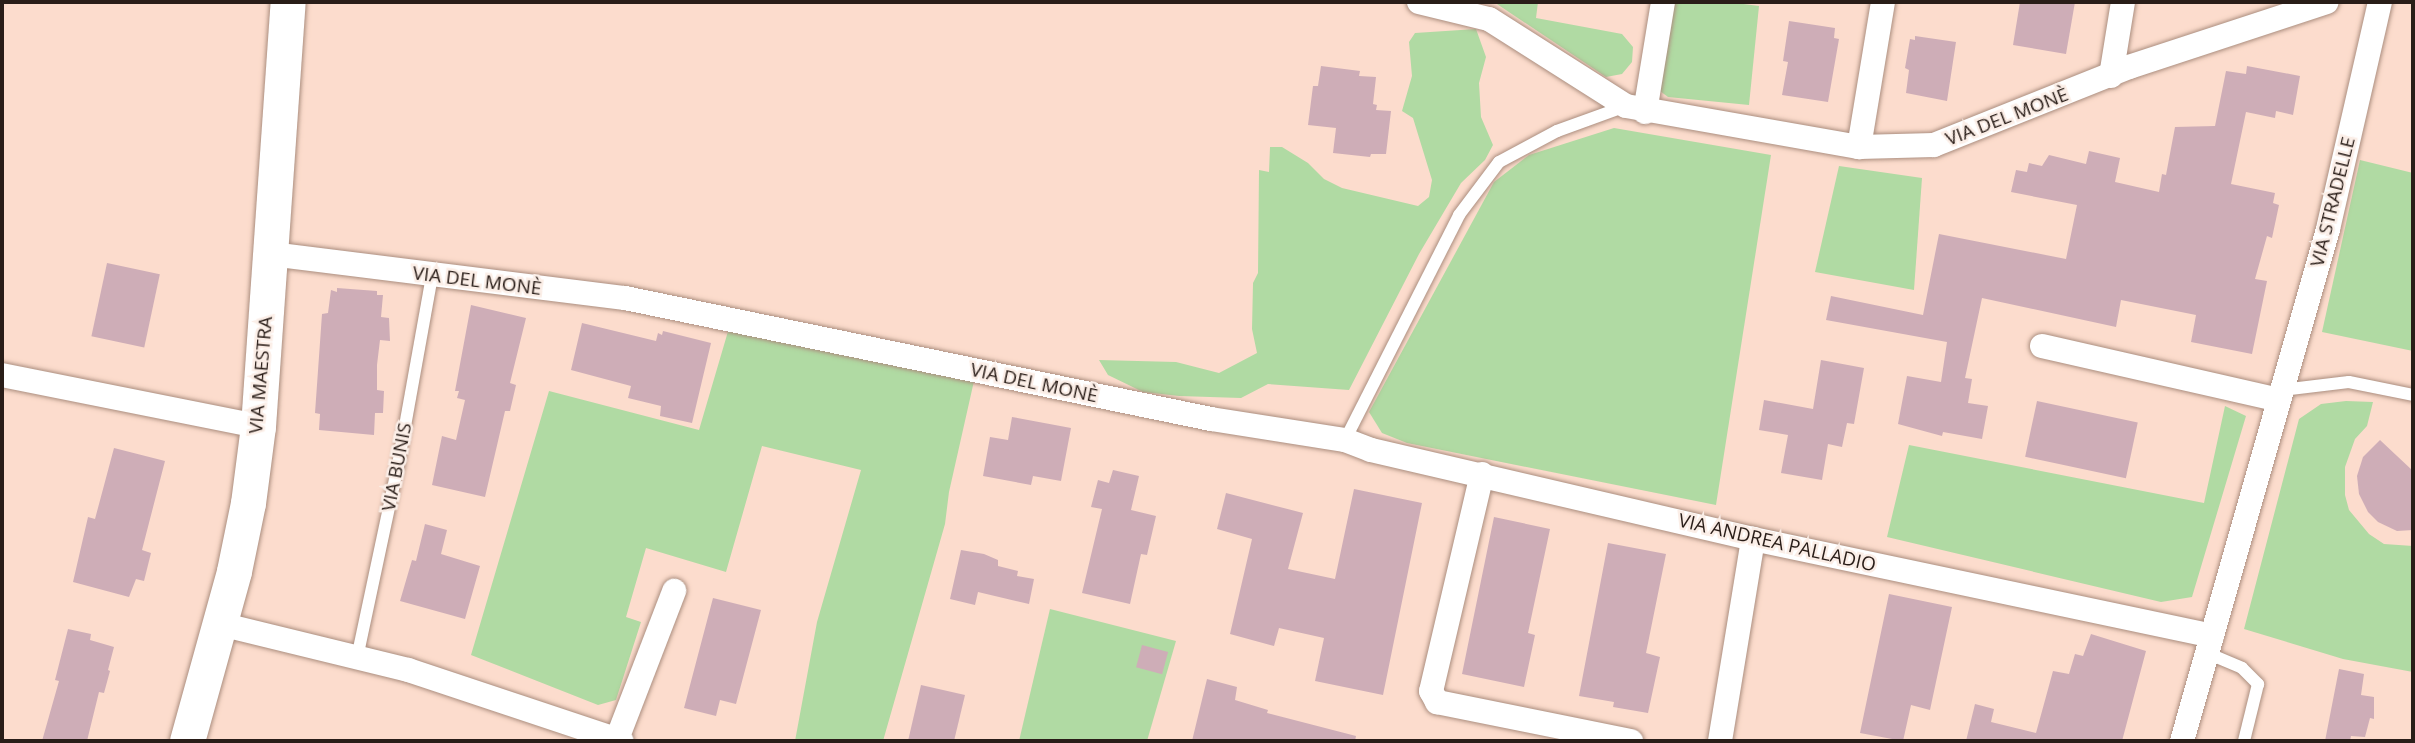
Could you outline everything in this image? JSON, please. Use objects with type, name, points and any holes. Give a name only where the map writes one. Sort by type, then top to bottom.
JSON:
[{"type":"main road","name":"VIA MAESTRA","points":[[187,741],[220,624],[248,503],[258,426],[288,2]]},
{"type":"street","name":"VIA DEL MONÈ","points":[[1419,2],[1489,19],[1636,109],[1859,147],[1934,145],[2129,68],[2327,2]]},
{"type":"street","points":[[1636,109],[1663,2]]},
{"type":"street","points":[[1859,147],[1883,2]]},
{"type":"street","points":[[2111,76],[2123,2]]},
{"type":"street","name":"VIA STRADELLE","points":[[2182,741],[2328,229],[2380,2]]},
{"type":"street","name":"VIA DEL MONÈ","points":[[271,254],[625,298],[1211,419],[1345,440]]},
{"type":"street","points":[[2042,346],[2280,395]]},
{"type":"street","points":[[2,375],[258,426]]},
{"type":"street","name":"VIA ANDREA PALLADIO","points":[[1345,440],[1371,450],[2209,644]]},
{"type":"street","points":[[1482,474],[1431,691],[1437,702],[1631,741]]},
{"type":"street","points":[[1720,741],[1753,539]]},
{"type":"street","points":[[220,624],[408,670],[619,740],[674,591]]},
{"type":"lane","name":"VIA DEL MONÈ","points":[[1345,440],[1459,215],[1499,162],[1557,131],[1636,109]]},
{"type":"lane","name":"VIA BUNIS","points":[[357,658],[398,465],[432,276]]},
{"type":"lane","points":[[2280,395],[2349,382],[2413,395]]},
{"type":"lane","points":[[2209,644],[2242,668],[2258,684],[2244,741]]},
{"type":"green space","points":[[1494,2],[1538,2],[1536,18],[1622,34],[1633,47],[1632,62],[1622,74],[1606,77]]},
{"type":"green space","points":[[1670,2],[1728,2],[1759,6],[1749,105],[1668,97],[1660,91]]},
{"type":"green space","points":[[1476,29],[1486,57],[1479,83],[1481,117],[1493,145],[1485,160],[1461,183],[1419,254],[1349,390],[1268,384],[1241,398],[1179,396],[1143,392],[1108,375],[1099,360],[1176,362],[1219,373],[1257,353],[1252,329],[1253,283],[1258,273],[1259,170],[1269,172],[1270,147],[1282,147],[1308,163],[1324,179],[1342,188],[1418,206],[1429,197],[1432,180],[1413,118],[1402,111],[1412,76],[1409,42],[1415,33]]},
{"type":"green space","points":[[1614,128],[1771,155],[1716,505],[1407,443],[1382,433],[1369,412],[1494,182],[1529,155]]},
{"type":"green space","points":[[2360,160],[2413,173],[2413,351],[2322,332]]},
{"type":"green space","points":[[1839,166],[1922,178],[1914,290],[1815,272]]},
{"type":"green space","points":[[729,328],[974,381],[949,492],[945,524],[883,741],[795,741],[817,622],[861,470],[762,446],[726,572],[646,548],[626,617],[641,622],[616,700],[598,705],[471,655],[549,391],[699,430]]},
{"type":"green space","points":[[2373,402],[2367,426],[2355,439],[2345,467],[2345,495],[2349,510],[2369,534],[2384,544],[2413,546],[2413,672],[2343,659],[2244,629],[2299,419],[2321,404]]},
{"type":"green space","points":[[2225,406],[2246,416],[2192,597],[2161,602],[1887,537],[1909,445],[2204,503]]},
{"type":"green space","points":[[1050,609],[1176,641],[1147,741],[1019,741]]},
{"type":"building","points":[[2020,2],[2075,2],[2066,54],[2013,45]]},
{"type":"building","points":[[1789,21],[1835,28],[1834,38],[1839,39],[1828,102],[1782,95],[1788,62],[1783,61]]},
{"type":"building","points":[[1915,36],[1956,42],[1947,101],[1906,93],[1909,70],[1905,68],[1910,39],[1915,40]]},
{"type":"building","points":[[1321,66],[1360,71],[1359,76],[1376,77],[1373,104],[1377,105],[1376,110],[1391,111],[1386,154],[1371,154],[1370,157],[1333,153],[1336,128],[1308,125],[1313,86],[1318,86]]},
{"type":"building","points":[[2247,66],[2300,76],[2293,115],[2276,111],[2275,118],[2246,112],[2231,184],[2275,193],[2273,203],[2279,205],[2272,238],[2267,236],[2255,279],[2267,281],[2252,354],[2191,342],[2196,315],[2121,300],[2116,327],[1982,298],[1965,378],[1972,379],[1968,403],[1988,406],[1982,439],[1943,432],[1942,436],[1898,424],[1907,376],[1941,382],[1947,342],[1826,320],[1831,296],[1923,315],[1939,234],[2066,259],[2077,205],[2011,192],[2016,170],[2027,172],[2029,163],[2042,166],[2049,155],[2086,164],[2089,151],[2120,158],[2115,182],[2159,192],[2162,174],[2166,175],[2175,127],[2215,126],[2226,71],[2246,74]]},
{"type":"building","points":[[107,263],[160,274],[144,348],[91,336]]},
{"type":"building","points":[[337,288],[377,291],[377,295],[383,295],[381,317],[389,318],[390,341],[380,340],[377,365],[377,390],[384,391],[383,413],[375,413],[374,435],[319,430],[320,414],[315,413],[322,314],[328,313],[331,290],[337,292]]},
{"type":"building","points":[[471,305],[526,318],[510,383],[516,385],[510,411],[505,411],[485,497],[432,485],[442,436],[456,440],[465,400],[457,398],[459,391],[455,391]]},
{"type":"building","points":[[582,323],[656,341],[658,333],[662,335],[663,331],[711,343],[692,423],[660,416],[661,406],[628,398],[631,386],[571,370]]},
{"type":"building","points":[[1821,360],[1864,368],[1854,424],[1847,423],[1842,447],[1828,444],[1822,480],[1781,473],[1788,435],[1759,430],[1764,400],[1813,409]]},
{"type":"building","points":[[2037,401],[2138,422],[2126,478],[2025,457]]},
{"type":"building","points":[[1012,417],[1071,428],[1061,481],[1033,476],[1031,485],[983,476],[990,437],[1008,440]]},
{"type":"building","points":[[2380,440],[2413,471],[2413,530],[2397,531],[2378,522],[2368,512],[2359,494],[2357,476],[2363,457]]},
{"type":"building","points":[[114,448],[165,461],[142,550],[151,553],[144,581],[136,579],[129,597],[73,582],[88,517],[95,519]]},
{"type":"building","points":[[1113,470],[1139,476],[1131,510],[1156,516],[1147,555],[1141,554],[1130,604],[1082,593],[1102,509],[1091,507],[1098,480],[1109,483]]},
{"type":"building","points":[[1354,489],[1422,503],[1383,695],[1315,681],[1324,638],[1279,628],[1274,646],[1230,634],[1252,539],[1217,529],[1226,493],[1303,513],[1288,569],[1335,579]]},
{"type":"building","points":[[1494,517],[1550,529],[1528,633],[1535,635],[1524,687],[1462,674]]},
{"type":"building","points":[[425,524],[447,530],[441,554],[480,566],[465,619],[400,601],[412,560],[416,561]]},
{"type":"building","points":[[1608,543],[1666,554],[1646,653],[1660,657],[1648,713],[1613,707],[1614,702],[1579,696]]},
{"type":"building","points":[[961,550],[984,554],[998,560],[998,566],[1018,571],[1017,576],[1034,579],[1029,604],[978,592],[975,605],[950,599]]},
{"type":"building","points":[[1889,594],[1952,607],[1930,710],[1911,705],[1903,741],[1860,733]]},
{"type":"building","points":[[713,598],[761,610],[736,704],[720,700],[716,716],[684,708]]},
{"type":"building","points":[[68,629],[91,634],[90,640],[114,647],[108,670],[110,671],[104,693],[99,692],[87,741],[42,741],[59,681],[55,680]]},
{"type":"building","points":[[2091,634],[2146,651],[2122,741],[1966,741],[1975,704],[1994,709],[1991,722],[2036,733],[2053,671],[2069,674],[2075,654],[2083,656]]},
{"type":"building","points":[[1142,645],[1168,652],[1162,674],[1136,667]]},
{"type":"building","points":[[2339,669],[2364,674],[2361,695],[2374,697],[2374,719],[2370,718],[2365,737],[2351,736],[2350,741],[2325,741]]},
{"type":"building","points":[[1207,679],[1237,687],[1235,700],[1268,710],[1267,713],[1356,736],[1355,741],[1192,741]]},
{"type":"building","points":[[921,685],[965,695],[954,741],[908,741]]}]
